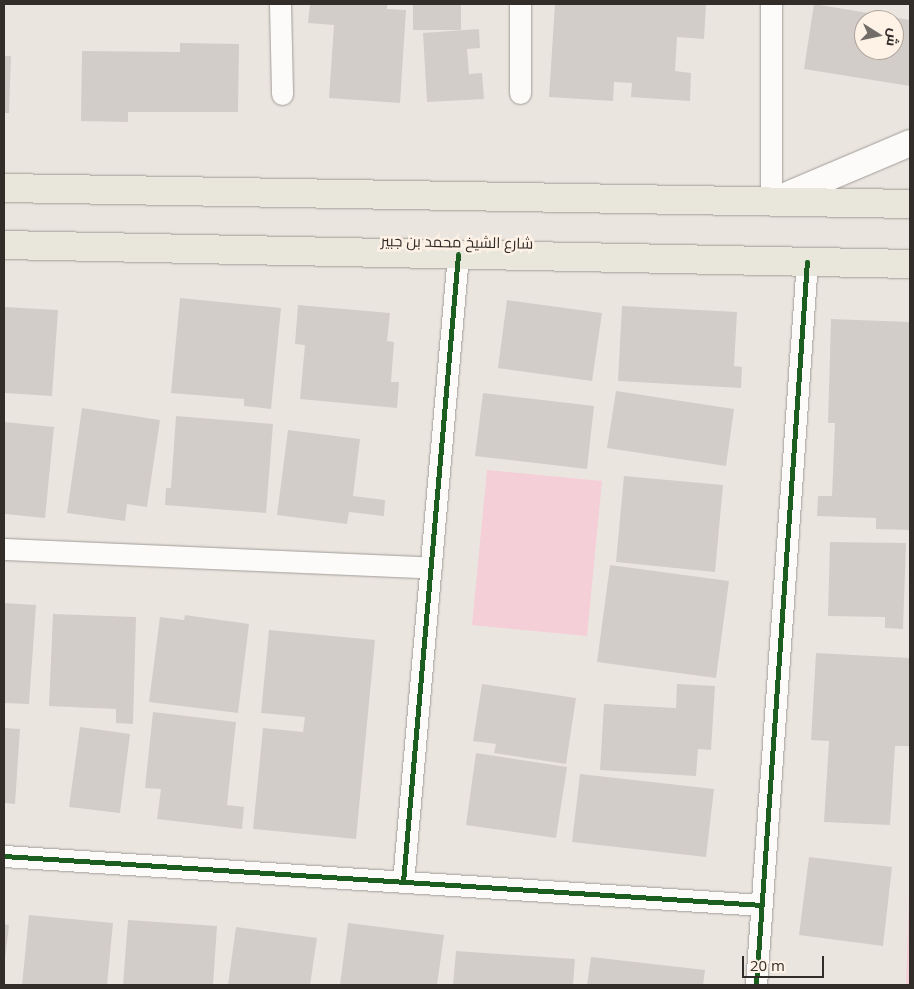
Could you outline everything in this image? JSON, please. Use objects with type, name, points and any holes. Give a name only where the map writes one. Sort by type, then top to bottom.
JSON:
[{"type":"main road","points":[[4,188],[910,204]]},
{"type":"main road","name":"شارع الشيخ محمد بن جبير","points":[[4,245],[910,264]]},
{"type":"street","points":[[280,4],[282,94]]},
{"type":"street","points":[[520,4],[520,93]]},
{"type":"street","points":[[771,4],[771,202],[910,143]]},
{"type":"street","points":[[403,882],[458,254]]},
{"type":"street","points":[[756,985],[807,262]]},
{"type":"street","points":[[4,549],[431,568]]},
{"type":"street","points":[[4,856],[761,904]]},
{"type":"shaded area","points":[[487,470],[602,481],[587,636],[472,625]]},
{"type":"shaded area","points":[[910,865],[910,985],[906,985]]},
{"type":"building","points":[[310,4],[387,4],[387,9],[406,10],[400,103],[329,98],[334,25],[308,23]]},
{"type":"building","points":[[413,4],[461,4],[461,30],[413,30]]},
{"type":"building","points":[[555,4],[706,4],[704,39],[677,37],[675,71],[691,73],[690,101],[631,97],[632,83],[614,82],[613,101],[549,97]]},
{"type":"building","points":[[814,4],[854,11],[854,60],[904,60],[904,19],[910,20],[910,86],[804,69]]},
{"type":"building","points":[[479,29],[480,48],[467,49],[469,74],[482,73],[484,99],[427,102],[423,33]]},
{"type":"building","points":[[180,43],[239,44],[238,112],[128,112],[128,122],[81,121],[82,51],[180,52]]},
{"type":"building","points":[[4,56],[11,56],[9,113],[4,113]]},
{"type":"building","points":[[180,298],[281,308],[271,409],[244,406],[244,399],[171,393]]},
{"type":"building","points":[[507,300],[602,313],[592,381],[498,368]]},
{"type":"building","points":[[298,305],[390,313],[387,341],[394,342],[391,382],[399,382],[397,408],[300,399],[305,345],[295,344]]},
{"type":"building","points":[[622,306],[737,312],[734,366],[742,367],[741,388],[618,381]]},
{"type":"building","points":[[4,307],[58,310],[52,396],[4,393]]},
{"type":"building","points":[[831,319],[910,322],[910,530],[876,529],[876,518],[817,516],[818,496],[832,496],[835,423],[828,423]]},
{"type":"building","points":[[616,391],[734,409],[726,466],[607,448]]},
{"type":"building","points":[[483,393],[594,406],[587,469],[475,456]]},
{"type":"building","points":[[82,408],[160,420],[147,507],[127,504],[125,521],[67,513]]},
{"type":"building","points":[[176,416],[273,424],[266,513],[165,505],[166,488],[171,488]]},
{"type":"building","points":[[4,422],[54,427],[45,518],[5,514]]},
{"type":"building","points":[[288,430],[360,439],[353,496],[385,500],[384,516],[349,512],[347,524],[277,515]]},
{"type":"building","points":[[624,476],[723,485],[715,572],[616,562]]},
{"type":"building","points":[[830,542],[906,543],[903,629],[885,628],[885,617],[828,616]]},
{"type":"building","points":[[610,565],[729,581],[716,678],[597,662]]},
{"type":"building","points":[[4,603],[36,605],[29,704],[4,703]]},
{"type":"building","points":[[53,614],[136,617],[133,724],[116,723],[116,709],[49,706]]},
{"type":"building","points":[[185,615],[249,624],[238,713],[149,702],[160,617],[184,620]]},
{"type":"building","points":[[269,630],[375,640],[356,839],[253,829],[263,728],[303,732],[305,717],[261,713]]},
{"type":"building","points":[[816,653],[910,658],[909,746],[895,746],[890,825],[824,822],[829,741],[811,740]]},
{"type":"building","points":[[482,684],[576,698],[566,764],[494,753],[496,744],[473,741]]},
{"type":"building","points":[[677,684],[715,686],[711,750],[698,749],[696,776],[600,770],[604,704],[676,708]]},
{"type":"building","points":[[153,712],[236,722],[227,805],[244,807],[242,829],[157,819],[161,789],[145,788]]},
{"type":"building","points":[[80,727],[130,734],[120,813],[69,807]]},
{"type":"building","points":[[4,728],[20,729],[15,804],[4,803]]},
{"type":"building","points":[[476,753],[567,767],[556,838],[466,825]]},
{"type":"building","points":[[580,774],[714,789],[706,857],[572,842]]},
{"type":"building","points":[[809,857],[892,867],[883,946],[799,935]]},
{"type":"building","points":[[29,915],[113,923],[107,985],[22,985]]},
{"type":"building","points":[[128,920],[217,926],[213,985],[123,985]]},
{"type":"building","points":[[348,923],[444,935],[437,985],[340,985]]},
{"type":"building","points":[[4,924],[9,925],[5,959],[4,959]]},
{"type":"building","points":[[236,927],[317,938],[310,985],[228,985]]},
{"type":"building","points":[[456,951],[575,959],[573,985],[453,985]]},
{"type":"building","points":[[591,957],[705,970],[703,985],[587,985]]},
{"type":"cycle path","points":[[403,882],[458,254]]},
{"type":"cycle path","points":[[756,985],[807,262]]},
{"type":"cycle path","points":[[4,856],[761,905]]}]
